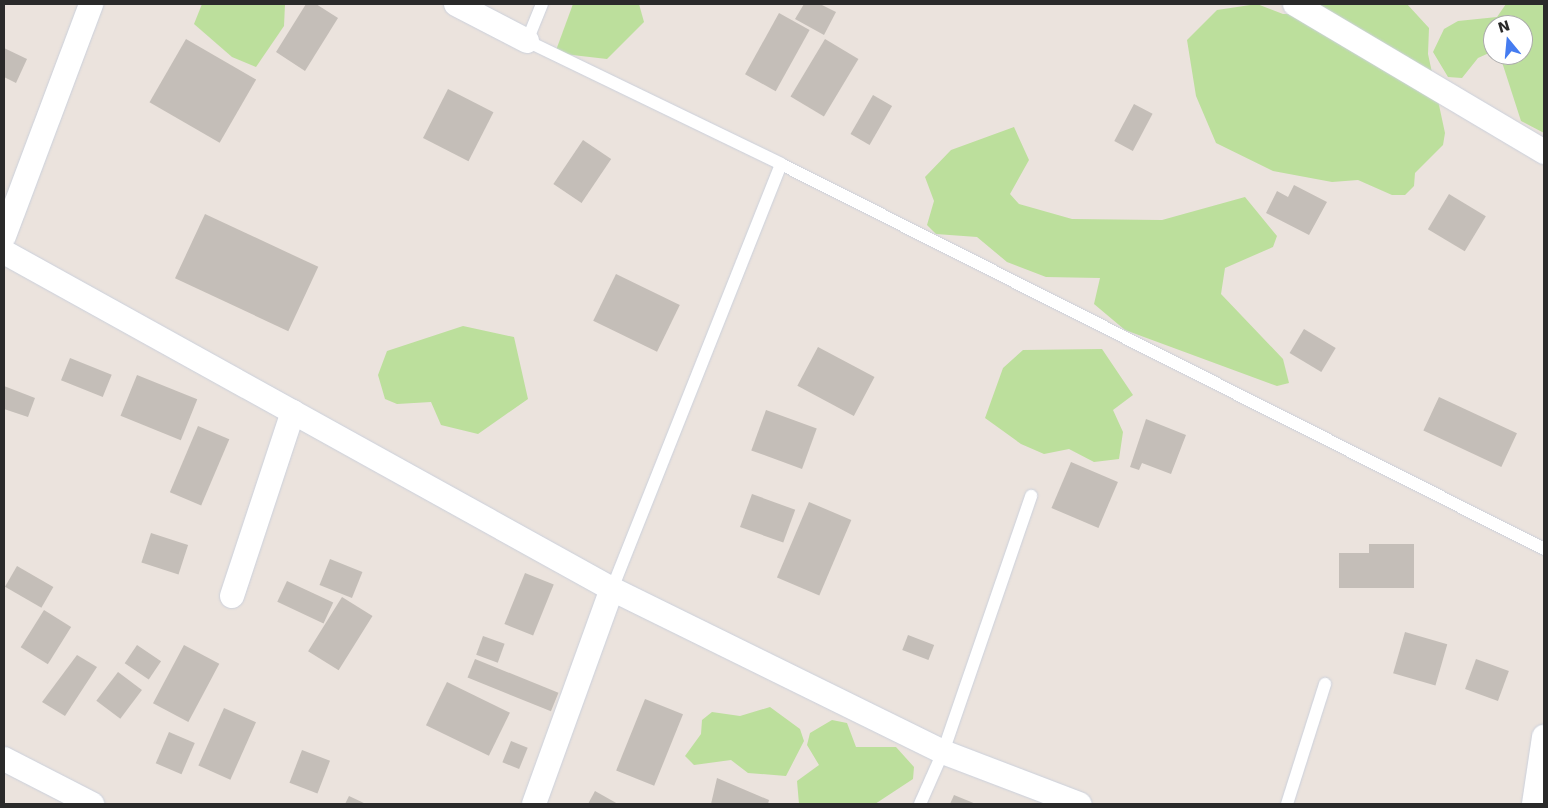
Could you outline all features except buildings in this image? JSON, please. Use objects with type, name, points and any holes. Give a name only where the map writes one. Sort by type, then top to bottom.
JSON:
[{"type":"street","points":[[4,236],[91,4]]},
{"type":"street","points":[[456,4],[527,41]]},
{"type":"street","points":[[1295,4],[1544,152]]},
{"type":"street","points":[[4,252],[612,589],[943,752],[1079,804]]},
{"type":"street","points":[[232,596],[293,412]]},
{"type":"street","points":[[534,804],[612,589]]},
{"type":"street","points":[[1534,804],[1544,737]]},
{"type":"street","points":[[4,759],[92,804]]},
{"type":"lane","points":[[542,4],[527,41],[781,164],[1544,549]]},
{"type":"lane","points":[[612,589],[781,164]]},
{"type":"lane","points":[[920,804],[943,752],[1031,496]]},
{"type":"lane","points":[[1286,804],[1325,684]]},
{"type":"green space","points":[[202,4],[285,4],[284,26],[256,67],[232,57],[194,24]]},
{"type":"green space","points":[[573,4],[639,4],[644,22],[607,59],[555,53]]},
{"type":"green space","points":[[1257,4],[1283,14],[1297,14],[1317,4],[1407,4],[1429,28],[1428,54],[1445,133],[1443,145],[1415,173],[1414,186],[1405,195],[1392,195],[1358,180],[1332,182],[1273,171],[1216,143],[1196,96],[1187,40],[1217,10]]},
{"type":"green space","points":[[1506,4],[1544,4],[1544,133],[1521,121],[1503,65],[1533,65],[1533,15],[1498,15]]},
{"type":"green space","points":[[1483,18],[1483,56],[1478,58],[1462,78],[1448,77],[1433,52],[1444,29],[1458,21]]},
{"type":"green space","points":[[1014,127],[1029,160],[1010,194],[1019,204],[1072,219],[1162,220],[1245,197],[1277,236],[1273,247],[1225,268],[1221,294],[1283,359],[1289,383],[1277,386],[1125,330],[1094,304],[1100,278],[1046,277],[1007,262],[977,237],[936,234],[927,225],[934,201],[925,177],[951,150]]},
{"type":"green space","points":[[463,326],[514,337],[528,399],[478,434],[441,425],[431,402],[397,404],[385,399],[378,375],[387,351]]},
{"type":"green space","points":[[1102,349],[1133,395],[1113,410],[1123,432],[1119,459],[1094,462],[1069,449],[1044,454],[1021,444],[985,418],[1003,368],[1023,350]]},
{"type":"green space","points":[[770,707],[800,729],[804,741],[786,776],[748,773],[731,760],[694,765],[685,756],[701,734],[702,720],[712,712],[740,716]]},
{"type":"green space","points":[[832,720],[847,723],[856,747],[896,747],[914,767],[913,779],[875,804],[799,804],[797,781],[819,765],[807,745],[810,733]]}]
